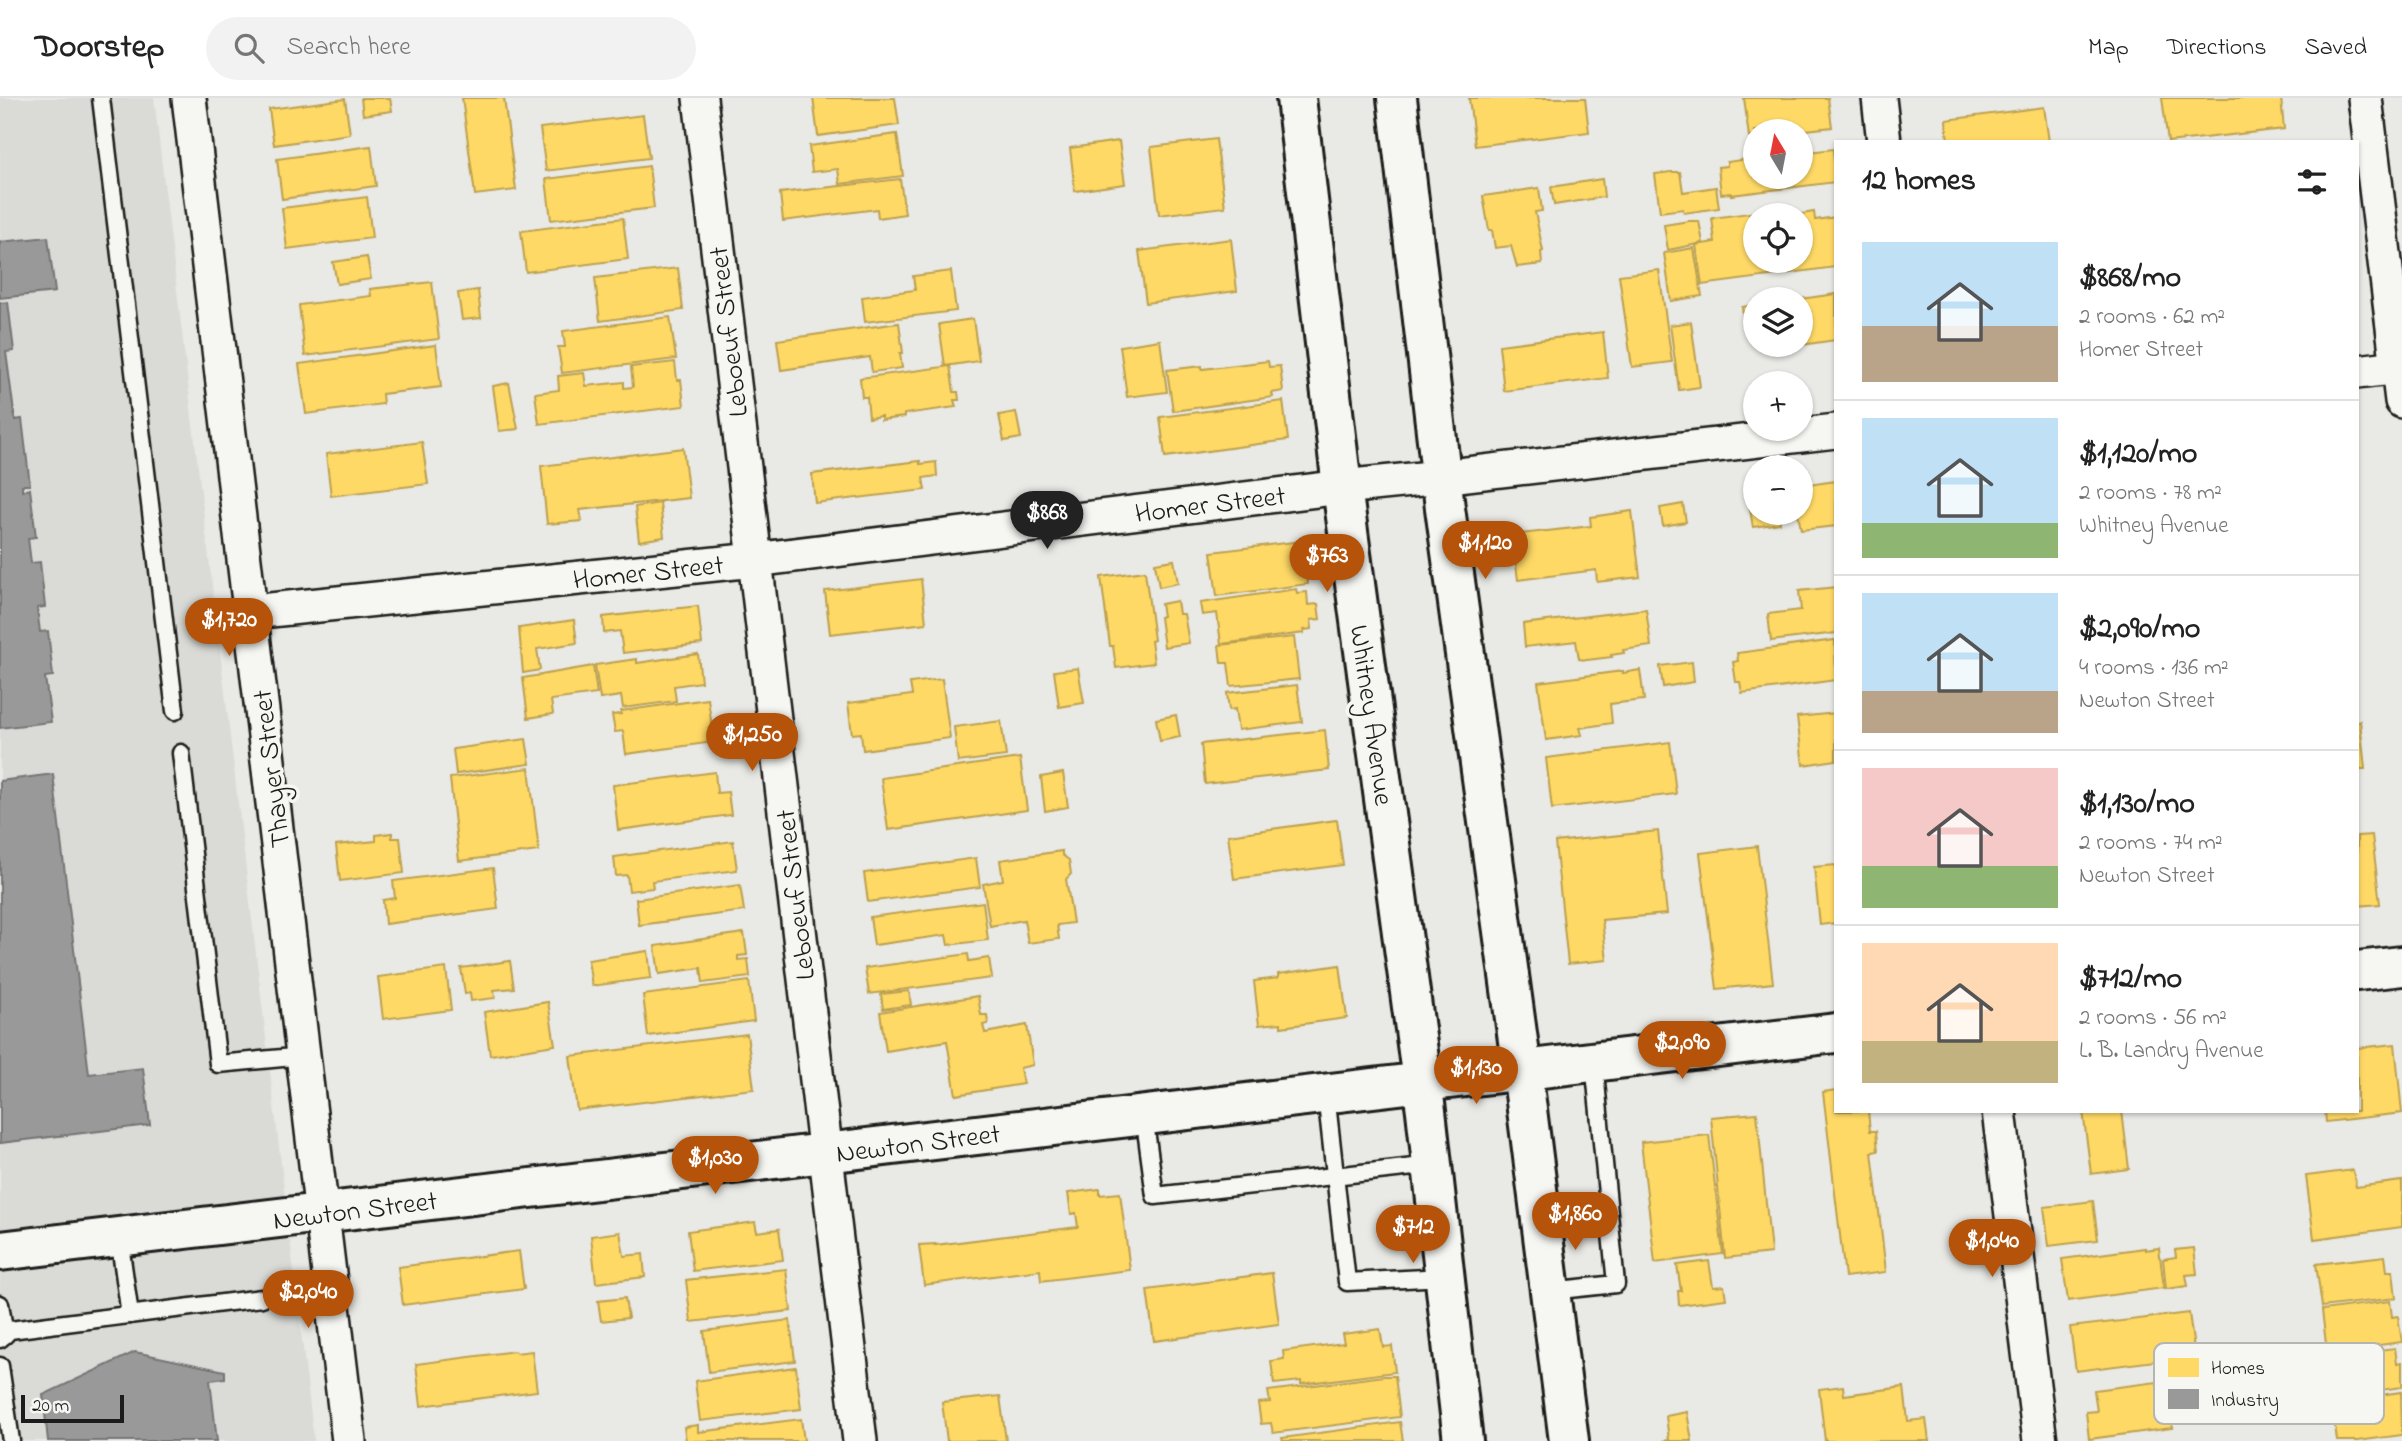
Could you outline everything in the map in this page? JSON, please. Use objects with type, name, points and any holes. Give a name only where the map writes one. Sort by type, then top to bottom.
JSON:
[{"type":"street","name":"Thayer Street","points":[[189,98],[349,1441]]},
{"type":"street","name":"Leboeuf Street","points":[[700,98],[860,1441]]},
{"type":"street","name":"Whitney Avenue","points":[[1296,98],[1342,487],[1423,1082],[1463,1441]]},
{"type":"street","points":[[1397,98],[1441,477],[1522,1070],[1569,1441]]},
{"type":"street","points":[[1880,98],[1884,140]]},
{"type":"street","points":[[2359,373],[2401,384],[2365,98]]},
{"type":"street","name":"Homer Street","points":[[251,612],[754,560],[1342,487],[1834,431]]},
{"type":"street","points":[[2359,971],[2402,966]]},
{"type":"street","name":"Newton Street","points":[[0,1251],[1834,1033]]},
{"type":"street","points":[[1998,1113],[2040,1441]]},
{"type":"lane","points":[[100,98],[175,712]]},
{"type":"lane","points":[[181,753],[218,1064],[304,1056]]},
{"type":"lane","points":[[1550,1291],[1616,1284],[1594,1062]]},
{"type":"lane","points":[[1326,1094],[1347,1282],[1444,1277]]},
{"type":"lane","points":[[1144,1115],[1155,1196],[1432,1165]]},
{"type":"lane","points":[[119,1237],[130,1315]]},
{"type":"lane","points":[[2,1337],[10,1330],[262,1297]]},
{"type":"lane","points":[[0,1304],[2,1337]]},
{"type":"lane","points":[[0,1366],[11,1441]]},
{"type":"shaded area","points":[[0,98],[154,98],[314,1441],[0,1441]]},
{"type":"building: Homes","points":[[361,98],[390,98],[392,111],[363,115]]},
{"type":"building: Homes","points":[[462,98],[504,98],[516,190],[475,195]]},
{"type":"building: Homes","points":[[813,98],[895,98],[899,125],[818,136]]},
{"type":"building: Homes","points":[[1469,98],[1585,98],[1589,132],[1475,146]]},
{"type":"building: Homes","points":[[1744,98],[1828,98],[1832,127],[1813,129],[1813,119],[1747,119]]},
{"type":"building: Homes","points":[[2162,98],[2281,98],[2284,129],[2168,140]]},
{"type":"building: Homes","points":[[345,99],[350,134],[274,145],[269,109]]},
{"type":"building: Homes","points":[[2044,107],[2049,140],[1948,140],[1946,120]]},
{"type":"building: Homes","points":[[643,115],[649,158],[546,171],[540,128]]},
{"type":"building: Homes","points":[[897,134],[903,176],[840,184],[838,169],[812,172],[809,146]]},
{"type":"building: Homes","points":[[1216,139],[1225,207],[1159,215],[1151,147]]},
{"type":"building: Homes","points":[[1119,141],[1125,184],[1075,191],[1070,148]]},
{"type":"building: Homes","points":[[371,146],[376,186],[282,199],[277,159]]},
{"type":"building: Homes","points":[[1833,149],[1834,182],[1813,185],[1813,152]]},
{"type":"building: Homes","points":[[1743,160],[1743,189],[1779,189],[1721,194],[1718,167],[1727,166],[1727,162]]},
{"type":"building: Homes","points":[[649,166],[654,208],[551,220],[546,179]]},
{"type":"building: Homes","points":[[1680,172],[1683,192],[1716,187],[1719,208],[1684,213],[1683,209],[1660,212],[1655,174]]},
{"type":"building: Homes","points":[[900,179],[905,214],[878,218],[877,209],[783,221],[780,193]]},
{"type":"building: Homes","points":[[1602,179],[1604,197],[1554,205],[1551,187]]},
{"type":"building: Homes","points":[[1539,188],[1542,211],[1535,212],[1543,251],[1542,264],[1517,267],[1511,246],[1495,248],[1483,196]]},
{"type":"building: Homes","points":[[367,197],[372,238],[287,249],[282,208]]},
{"type":"building: Homes","points":[[1813,212],[1815,220],[1834,217],[1834,267],[1813,270]]},
{"type":"building: Homes","points":[[1743,214],[1743,273],[1791,273],[1702,285],[1696,245],[1715,242],[1712,218]]},
{"type":"building: Homes","points":[[623,218],[628,259],[526,272],[521,231]]},
{"type":"building: Homes","points":[[1699,221],[1703,243],[1668,250],[1664,225]]},
{"type":"building: Homes","points":[[1231,239],[1237,291],[1146,303],[1139,251]]},
{"type":"building: Homes","points":[[1694,248],[1702,296],[1671,301],[1664,253]]},
{"type":"building: Homes","points":[[367,257],[371,279],[337,284],[333,262]]},
{"type":"building: Homes","points":[[678,268],[683,310],[600,321],[595,278]]},
{"type":"building: Homes","points":[[1659,270],[1672,362],[1632,367],[1619,275]]},
{"type":"building: Homes","points":[[951,271],[956,311],[865,322],[862,297],[915,290],[913,276]]},
{"type":"building: Homes","points":[[432,282],[439,339],[305,356],[299,305],[371,296],[370,289]]},
{"type":"building: Homes","points":[[478,290],[481,318],[462,320],[458,293]]},
{"type":"building: Homes","points":[[1834,294],[1834,340],[1813,343],[1813,297]]},
{"type":"building: Homes","points":[[670,317],[676,359],[562,373],[558,347],[565,347],[563,331]]},
{"type":"building: Homes","points":[[973,319],[979,361],[945,366],[939,324]]},
{"type":"building: Homes","points":[[1691,322],[1700,387],[1679,390],[1670,325]]},
{"type":"building: Homes","points":[[899,323],[902,368],[872,372],[870,357],[781,370],[777,340]]},
{"type":"building: Homes","points":[[1603,332],[1608,378],[1504,391],[1499,345]]},
{"type":"building: Homes","points":[[1160,340],[1167,392],[1127,397],[1120,346]]},
{"type":"building: Homes","points":[[436,345],[441,387],[382,394],[383,404],[306,414],[299,364]]},
{"type":"building: Homes","points":[[1268,361],[1269,367],[1280,366],[1283,391],[1272,393],[1273,397],[1173,411],[1167,370],[1202,366],[1202,369]]},
{"type":"building: Homes","points":[[675,362],[677,380],[681,380],[684,406],[539,424],[535,393],[559,390],[558,376],[584,373],[586,386],[624,382],[624,388],[633,387],[631,367]]},
{"type":"building: Homes","points":[[950,366],[954,392],[958,392],[959,400],[954,400],[956,407],[881,420],[881,416],[869,418],[867,397],[862,397],[860,378]]},
{"type":"building: Homes","points":[[509,383],[518,429],[499,431],[493,386]]},
{"type":"building: Homes","points":[[1283,401],[1288,440],[1165,457],[1160,417]]},
{"type":"building: Homes","points":[[1016,412],[1021,438],[1004,441],[999,415]]},
{"type":"building: Homes","points":[[422,442],[428,484],[331,496],[326,454]]},
{"type":"building: Homes","points":[[683,448],[689,498],[580,510],[582,521],[547,524],[541,466]]},
{"type":"building: Homes","points":[[920,461],[920,464],[936,462],[937,476],[923,478],[925,490],[815,503],[812,474]]},
{"type":"building: Homes","points":[[1834,481],[1834,526],[1801,530],[1800,525],[1813,525],[1813,484]]},
{"type":"building: Homes","points":[[660,503],[664,537],[639,541],[635,507]]},
{"type":"building: Homes","points":[[1683,504],[1686,522],[1663,526],[1660,508]]},
{"type":"building: Homes","points":[[1632,511],[1640,577],[1597,582],[1596,570],[1518,580],[1512,535],[1591,526],[1590,517]]},
{"type":"building: Homes","points":[[1302,541],[1308,584],[1217,596],[1211,552]]},
{"type":"building: Homes","points":[[1174,560],[1178,583],[1159,587],[1155,563]]},
{"type":"building: Homes","points":[[1145,571],[1154,640],[1151,641],[1154,663],[1116,668],[1113,646],[1110,646],[1101,577]]},
{"type":"building: Homes","points":[[921,579],[926,623],[830,634],[825,591]]},
{"type":"building: Homes","points":[[1834,587],[1834,633],[1771,641],[1768,614],[1801,610],[1799,591]]},
{"type":"building: Homes","points":[[1296,589],[1297,593],[1307,592],[1308,605],[1318,604],[1320,619],[1311,620],[1312,629],[1304,630],[1304,633],[1221,644],[1217,613],[1202,615],[1200,603]]},
{"type":"building: Homes","points":[[1177,601],[1179,614],[1184,614],[1189,643],[1164,647],[1161,604]]},
{"type":"building: Homes","points":[[698,606],[702,644],[623,653],[620,631],[604,633],[603,617]]},
{"type":"building: Homes","points":[[1646,609],[1651,646],[1623,650],[1624,653],[1611,655],[1612,657],[1587,660],[1579,659],[1576,641],[1525,647],[1523,624]]},
{"type":"building: Homes","points":[[574,620],[577,643],[537,649],[540,670],[523,673],[519,628]]},
{"type":"building: Homes","points":[[1294,637],[1299,679],[1231,686],[1228,663],[1221,663],[1219,645]]},
{"type":"building: Homes","points":[[1834,640],[1834,680],[1742,693],[1740,682],[1736,682],[1733,662],[1738,661],[1737,653]]},
{"type":"building: Homes","points":[[698,654],[701,682],[674,686],[676,701],[623,708],[621,696],[600,699],[595,665],[637,659],[637,663]]},
{"type":"building: Homes","points":[[1692,662],[1694,682],[1663,687],[1660,666]]},
{"type":"building: Homes","points":[[593,666],[597,694],[551,700],[553,714],[528,718],[523,678]]},
{"type":"building: Homes","points":[[1078,668],[1084,703],[1059,707],[1054,671]]},
{"type":"building: Homes","points":[[1640,670],[1644,700],[1610,704],[1612,723],[1580,728],[1582,735],[1546,740],[1538,682]]},
{"type":"building: Homes","points":[[942,679],[950,738],[863,750],[861,733],[852,734],[848,703],[912,695],[910,683]]},
{"type":"building: Homes","points":[[1297,685],[1302,722],[1238,730],[1235,709],[1229,710],[1227,693]]},
{"type":"building: Homes","points":[[708,699],[714,742],[626,754],[623,731],[615,732],[612,715],[621,714],[621,711]]},
{"type":"building: Homes","points":[[1834,713],[1834,760],[1803,765],[1797,717]]},
{"type":"building: Homes","points":[[1176,715],[1180,737],[1160,741],[1156,719]]},
{"type":"building: Homes","points":[[1001,721],[1006,756],[958,762],[954,727]]},
{"type":"building: Homes","points":[[2360,721],[2365,769],[2359,769]]},
{"type":"building: Homes","points":[[1325,730],[1329,770],[1205,784],[1201,744]]},
{"type":"building: Homes","points":[[526,739],[530,764],[456,774],[453,749]]},
{"type":"building: Homes","points":[[1670,742],[1676,794],[1552,809],[1546,758]]},
{"type":"building: Homes","points":[[1020,758],[1027,810],[888,830],[881,778]]},
{"type":"building: Homes","points":[[529,768],[539,851],[459,861],[450,778]]},
{"type":"building: Homes","points":[[715,772],[717,793],[728,792],[731,815],[618,830],[613,785]]},
{"type":"building: Homes","points":[[1063,773],[1068,807],[1045,811],[1041,777]]},
{"type":"building: Homes","points":[[1337,820],[1343,865],[1234,879],[1228,835]]},
{"type":"building: Homes","points":[[1658,831],[1667,914],[1602,920],[1607,960],[1568,964],[1555,842]]},
{"type":"building: Homes","points":[[392,833],[392,838],[400,838],[404,873],[340,881],[336,845],[376,841],[376,835]]},
{"type":"building: Homes","points":[[2372,835],[2380,904],[2359,906],[2359,836]]},
{"type":"building: Homes","points":[[733,841],[737,870],[652,881],[653,888],[629,891],[627,875],[616,876],[614,857]]},
{"type":"building: Homes","points":[[1757,846],[1773,983],[1717,989],[1700,853]]},
{"type":"building: Homes","points":[[1062,851],[1062,855],[1069,860],[1071,874],[1066,879],[1073,923],[1057,925],[1059,939],[1028,943],[1024,920],[990,926],[983,884],[1003,880],[1000,860]]},
{"type":"building: Homes","points":[[976,858],[980,887],[868,902],[864,873]]},
{"type":"building: Homes","points":[[1834,865],[1834,923],[1820,925],[1814,867]]},
{"type":"building: Homes","points":[[493,868],[498,909],[385,924],[383,900],[395,898],[393,881]]},
{"type":"building: Homes","points":[[740,885],[744,911],[639,925],[636,899]]},
{"type":"building: Homes","points":[[983,902],[988,940],[948,945],[946,935],[874,945],[870,917]]},
{"type":"building: Homes","points":[[744,933],[747,955],[738,956],[738,960],[748,959],[750,977],[703,983],[701,968],[659,974],[655,946]]},
{"type":"building: Homes","points":[[648,951],[651,978],[592,986],[588,960]]},
{"type":"building: Homes","points":[[968,954],[969,961],[989,958],[992,978],[869,994],[865,968]]},
{"type":"building: Homes","points":[[510,961],[514,988],[494,990],[495,998],[471,1001],[470,993],[465,994],[461,968]]},
{"type":"building: Homes","points":[[1340,965],[1347,1018],[1281,1027],[1281,1023],[1259,1025],[1254,981],[1278,978],[1278,974]]},
{"type":"building: Homes","points":[[446,968],[451,1010],[383,1019],[378,977]]},
{"type":"building: Homes","points":[[749,981],[754,1021],[648,1036],[643,995]]},
{"type":"building: Homes","points":[[909,991],[911,1005],[883,1009],[881,994]]},
{"type":"building: Homes","points":[[978,996],[981,1015],[987,1015],[988,1024],[983,1025],[985,1033],[1027,1025],[1033,1065],[1020,1068],[1023,1084],[956,1095],[947,1041],[886,1051],[880,1012]]},
{"type":"building: Homes","points":[[548,1002],[555,1045],[490,1055],[484,1012]]},
{"type":"building: Homes","points":[[747,1034],[754,1089],[577,1110],[570,1056]]},
{"type":"building: Homes","points":[[2395,1044],[2402,1113],[2326,1122],[2325,1113],[2359,1113],[2359,1048]]},
{"type":"building: Homes","points":[[1834,1090],[1834,1113],[1868,1113],[1870,1131],[1876,1131],[1878,1151],[1872,1152],[1886,1272],[1845,1277],[1823,1092]]},
{"type":"building: Homes","points":[[1757,1113],[1771,1253],[1725,1258],[1711,1117]]},
{"type":"building: Homes","points":[[2083,1113],[2122,1113],[2129,1169],[2091,1174]]},
{"type":"building: Homes","points":[[1709,1135],[1723,1254],[1655,1263],[1641,1142]]},
{"type":"building: Homes","points":[[2353,1170],[2356,1187],[2402,1181],[2402,1227],[2314,1239],[2306,1176]]},
{"type":"building: Homes","points":[[1100,1189],[1100,1195],[1120,1193],[1130,1270],[1041,1281],[1040,1270],[924,1285],[919,1245],[1078,1227],[1076,1213],[1071,1214],[1068,1193]]},
{"type":"building: Homes","points":[[2093,1201],[2098,1240],[2049,1246],[2044,1207]]},
{"type":"building: Homes","points":[[755,1222],[757,1232],[779,1229],[783,1260],[693,1271],[688,1231]]},
{"type":"building: Homes","points":[[620,1232],[624,1256],[643,1254],[645,1277],[596,1283],[591,1236]]},
{"type":"building: Homes","points":[[2159,1248],[2164,1288],[2068,1301],[2062,1259]]},
{"type":"building: Homes","points":[[2194,1248],[2197,1274],[2186,1275],[2188,1286],[2166,1289],[2163,1259],[2176,1257],[2175,1250]]},
{"type":"building: Homes","points":[[519,1251],[524,1289],[403,1305],[398,1267]]},
{"type":"building: Homes","points":[[2385,1256],[2387,1271],[2393,1271],[2396,1298],[2322,1307],[2316,1264]]},
{"type":"building: Homes","points":[[1709,1261],[1713,1287],[1724,1286],[1726,1299],[1679,1305],[1678,1291],[1681,1291],[1677,1265]]},
{"type":"building: Homes","points":[[786,1269],[791,1311],[691,1322],[686,1280]]},
{"type":"building: Homes","points":[[1272,1273],[1279,1324],[1154,1341],[1147,1290]]},
{"type":"building: Homes","points":[[625,1298],[628,1318],[601,1321],[598,1301]]},
{"type":"building: Homes","points":[[2390,1301],[2392,1317],[2398,1316],[2402,1342],[2384,1344],[2326,1343],[2322,1310]]},
{"type":"building: Homes","points":[[2189,1313],[2193,1343],[2154,1343],[2154,1361],[2076,1371],[2070,1327]]},
{"type":"building: Homes","points":[[790,1320],[795,1361],[709,1372],[704,1331]]},
{"type":"building: Homes","points":[[1380,1329],[1383,1347],[1392,1346],[1395,1372],[1301,1384],[1301,1381],[1274,1384],[1271,1361],[1284,1359],[1283,1351],[1344,1343],[1342,1334]]},
{"type":"building: Homes","points":[[2395,1348],[2397,1363],[2402,1362],[2402,1387],[2384,1390],[2384,1349]]},
{"type":"building: Homes","points":[[532,1351],[537,1391],[421,1406],[416,1364]]},
{"type":"building: Homes","points":[[796,1367],[801,1409],[700,1421],[695,1381]]},
{"type":"building: Homes","points":[[1395,1376],[1400,1417],[1273,1433],[1271,1423],[1261,1424],[1258,1403],[1270,1402],[1268,1391]]},
{"type":"building: Homes","points":[[2154,1382],[2154,1424],[2171,1424],[2172,1428],[2089,1439],[2086,1412],[2097,1411],[2094,1390]]},
{"type":"building: Homes","points":[[1843,1386],[1844,1395],[1904,1387],[1908,1421],[1926,1419],[1929,1441],[1825,1441],[1819,1389]]},
{"type":"building: Homes","points":[[2401,1392],[2402,1435],[2337,1441],[2335,1424],[2384,1424],[2384,1394]]},
{"type":"building: Homes","points":[[1000,1396],[1006,1441],[947,1441],[942,1402]]},
{"type":"building: Homes","points":[[1687,1412],[1692,1441],[1663,1441],[1669,1440],[1666,1416]]},
{"type":"building: Homes","points":[[801,1419],[804,1441],[686,1441],[684,1427],[698,1425],[698,1432]]},
{"type":"building: Homes","points":[[1400,1422],[1403,1441],[1283,1441],[1282,1438]]},
{"type":"building: Industry","points":[[48,237],[55,292],[0,298],[0,242]]},
{"type":"building: Industry","points":[[8,302],[14,351],[6,352],[15,420],[22,419],[30,485],[22,485],[22,491],[30,489],[36,537],[28,538],[31,563],[40,562],[45,607],[37,608],[40,632],[48,631],[53,676],[45,677],[51,722],[0,728],[0,303]]},
{"type":"building: Industry","points":[[53,774],[89,1074],[143,1068],[150,1125],[0,1143],[0,781]]},
{"type":"building: Industry","points":[[135,1352],[225,1371],[225,1378],[210,1380],[217,1441],[48,1441],[43,1395]]}]
